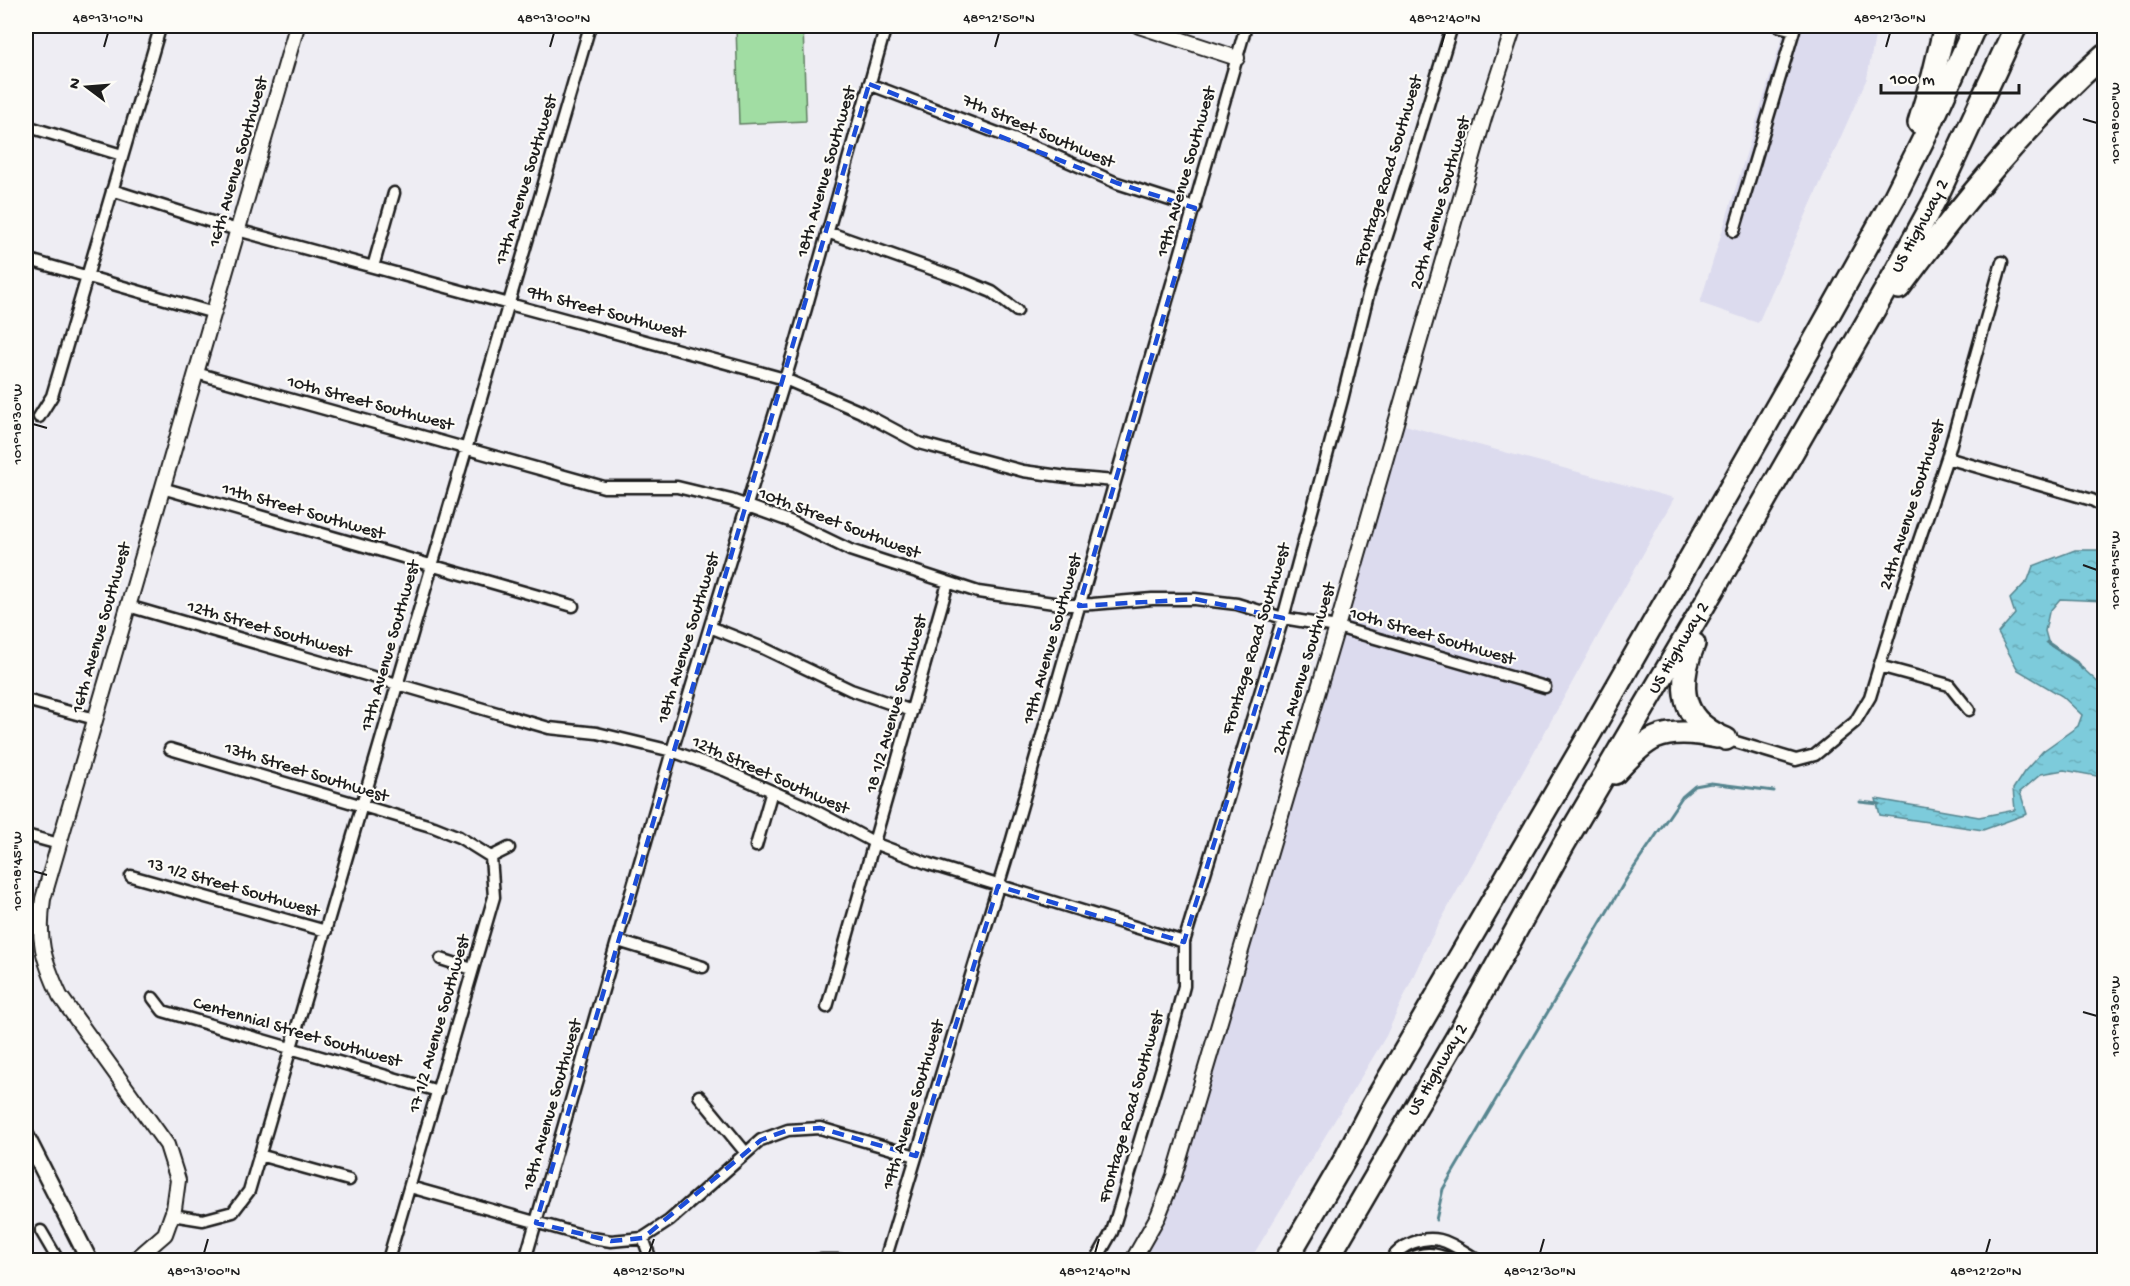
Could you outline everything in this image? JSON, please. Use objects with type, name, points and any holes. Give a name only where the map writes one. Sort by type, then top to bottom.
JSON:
[{"type":"highway","points":[[1878,225],[1914,138],[1945,26]]},
{"type":"highway","name":"US Highway 2","points":[[1286,1260],[1345,1159],[1372,1105],[1630,664],[1878,225],[1930,126],[1975,26]]},
{"type":"highway","name":"US Highway 2","points":[[1327,1260],[1838,373],[1937,196],[2016,26]]},
{"type":"highway","points":[[1838,373],[1863,342],[1935,239],[1982,181],[2041,115],[2104,55]]},
{"type":"highway","points":[[1726,568],[1684,669],[1683,684],[1688,707],[1703,727],[1726,739]]},
{"type":"highway","points":[[1591,799],[1625,762],[1655,738],[1682,733],[1726,739]]},
{"type":"highway","points":[[1272,1260],[1345,1159]]},
{"type":"main road","points":[[26,1136],[89,1260]]},
{"type":"street","name":"16th Avenue Southwest","points":[[135,1260],[165,1234],[172,1215],[178,1180],[167,1145],[60,996],[47,969],[39,925],[43,899],[94,719],[297,26]]},
{"type":"street","name":"17th Avenue Southwest","points":[[172,1215],[203,1220],[233,1212],[249,1191],[590,26]]},
{"type":"street","name":"18th Avenue Southwest","points":[[525,1260],[672,751],[785,379],[886,26]]},
{"type":"street","points":[[1139,26],[1237,58]]},
{"type":"street","name":"19th Avenue Southwest","points":[[885,1260],[998,886],[1246,26]]},
{"type":"street","name":"Frontage Road Southwest","points":[[1096,1260],[1112,1232],[1167,1052],[1184,986],[1184,942],[1283,618],[1368,295],[1452,26]]},
{"type":"street","name":"20th Avenue Southwest","points":[[1496,81],[1507,26]]},
{"type":"street","name":"20th Avenue Southwest","points":[[1133,1260],[1158,1216],[1174,1176],[1514,26]]},
{"type":"street","points":[[1734,231],[1794,30],[1778,26]]},
{"type":"street","points":[[39,417],[52,396],[122,155],[156,27]]},
{"type":"street","name":"7th Street Southwest","points":[[869,84],[1020,141],[1117,183],[1195,208]]},
{"type":"street","points":[[26,126],[122,155]]},
{"type":"street","name":"9th Street Southwest","points":[[112,190],[237,230],[785,379],[861,412],[919,443],[1023,471],[1115,481]]},
{"type":"street","points":[[373,267],[394,193]]},
{"type":"street","points":[[828,232],[973,284],[992,292],[1017,311]]},
{"type":"street","points":[[26,259],[213,313]]},
{"type":"street","name":"24th Avenue Southwest","points":[[1726,739],[1796,760],[1815,755],[1855,722],[1870,696],[1947,458],[2002,262]]},
{"type":"street","name":"10th Street Southwest","points":[[196,373],[604,487],[677,487],[747,506],[792,522],[850,550],[978,592],[1032,601],[1080,604],[1152,599],[1195,599],[1237,604],[1283,618],[1337,627],[1545,687]]},
{"type":"street","points":[[1947,458],[2092,500],[2104,507]]},
{"type":"street","name":"11th Street Southwest","points":[[162,488],[573,606]]},
{"type":"street","name":"18 1/2 Avenue Southwest","points":[[827,1007],[948,583]]},
{"type":"street","name":"12th Street Southwest","points":[[128,606],[549,728],[597,733],[672,751],[772,791],[808,807],[874,843],[929,864],[1184,942]]},
{"type":"street","points":[[710,627],[763,648],[851,690],[912,711]]},
{"type":"street","points":[[1880,666],[1950,685],[1969,710]]},
{"type":"street","points":[[26,700],[94,719]]},
{"type":"street","name":"13th Street Southwest","points":[[170,749],[434,827],[459,837],[491,857]]},
{"type":"street","points":[[756,846],[772,791]]},
{"type":"street","points":[[26,836],[59,844]]},
{"type":"street","points":[[491,857],[509,848]]},
{"type":"street","name":"17 1/2 Avenue Southwest","points":[[388,1260],[494,897],[491,857]]},
{"type":"street","name":"13 1/2 Street Southwest","points":[[131,876],[326,932]]},
{"type":"street","points":[[618,941],[703,967]]},
{"type":"street","points":[[441,959],[472,969]]},
{"type":"street","name":"Centennial Street Southwest","points":[[153,998],[163,1011],[438,1091]]},
{"type":"street","points":[[699,1096],[746,1153]]},
{"type":"street","points":[[410,1186],[536,1223],[611,1241],[643,1238],[669,1221],[761,1140],[788,1130],[820,1128],[916,1156]]},
{"type":"street","points":[[260,1155],[349,1180]]},
{"type":"street","points":[[41,1230],[58,1260]]},
{"type":"street","points":[[643,1238],[651,1260]]},
{"type":"street","points":[[1391,1260],[1407,1244],[1425,1239],[1441,1240],[1478,1260]]},
{"type":"street","points":[[1408,1260],[1418,1254],[1438,1254],[1450,1260]]},
{"type":"street","points":[[817,1260],[841,1260]]},
{"type":"highlighted area","points":[[869,84],[1117,183],[1195,208],[1079,606],[1195,599],[1283,618],[1184,942],[998,886],[916,1156],[820,1128],[788,1130],[761,1140],[643,1238],[611,1241],[536,1223]]},
{"type":"shaded area","points":[[1751,26],[1877,26],[1867,78],[1758,323],[1700,303],[1783,35]]},
{"type":"shaded area","points":[[1397,423],[1674,498],[1429,942],[1386,1036],[1250,1260],[1136,1260],[1158,1220]]},
{"type":"green space","points":[[736,26],[803,26],[806,121],[739,124]]},
{"type":"water","points":[[2075,550],[2104,550],[2104,601],[2060,599],[2049,612],[2045,631],[2049,645],[2077,663],[2104,688],[2104,772],[2102,777],[2064,770],[2041,774],[2020,792],[2027,814],[1983,830],[1880,815],[1876,799],[1979,817],[2015,810],[2013,789],[2024,772],[2043,751],[2078,726],[2082,715],[2062,696],[2018,670],[1998,633],[2015,614],[2010,599],[2028,580],[2033,566]]},
{"type":"waterway","points":[[2047,642],[2079,664],[2082,669]]},
{"type":"waterway","points":[[1436,1220],[1443,1189],[1627,878],[1682,797],[1695,786],[1711,783],[1774,791]]},
{"type":"waterway","points":[[1860,802],[1879,804]]}]
